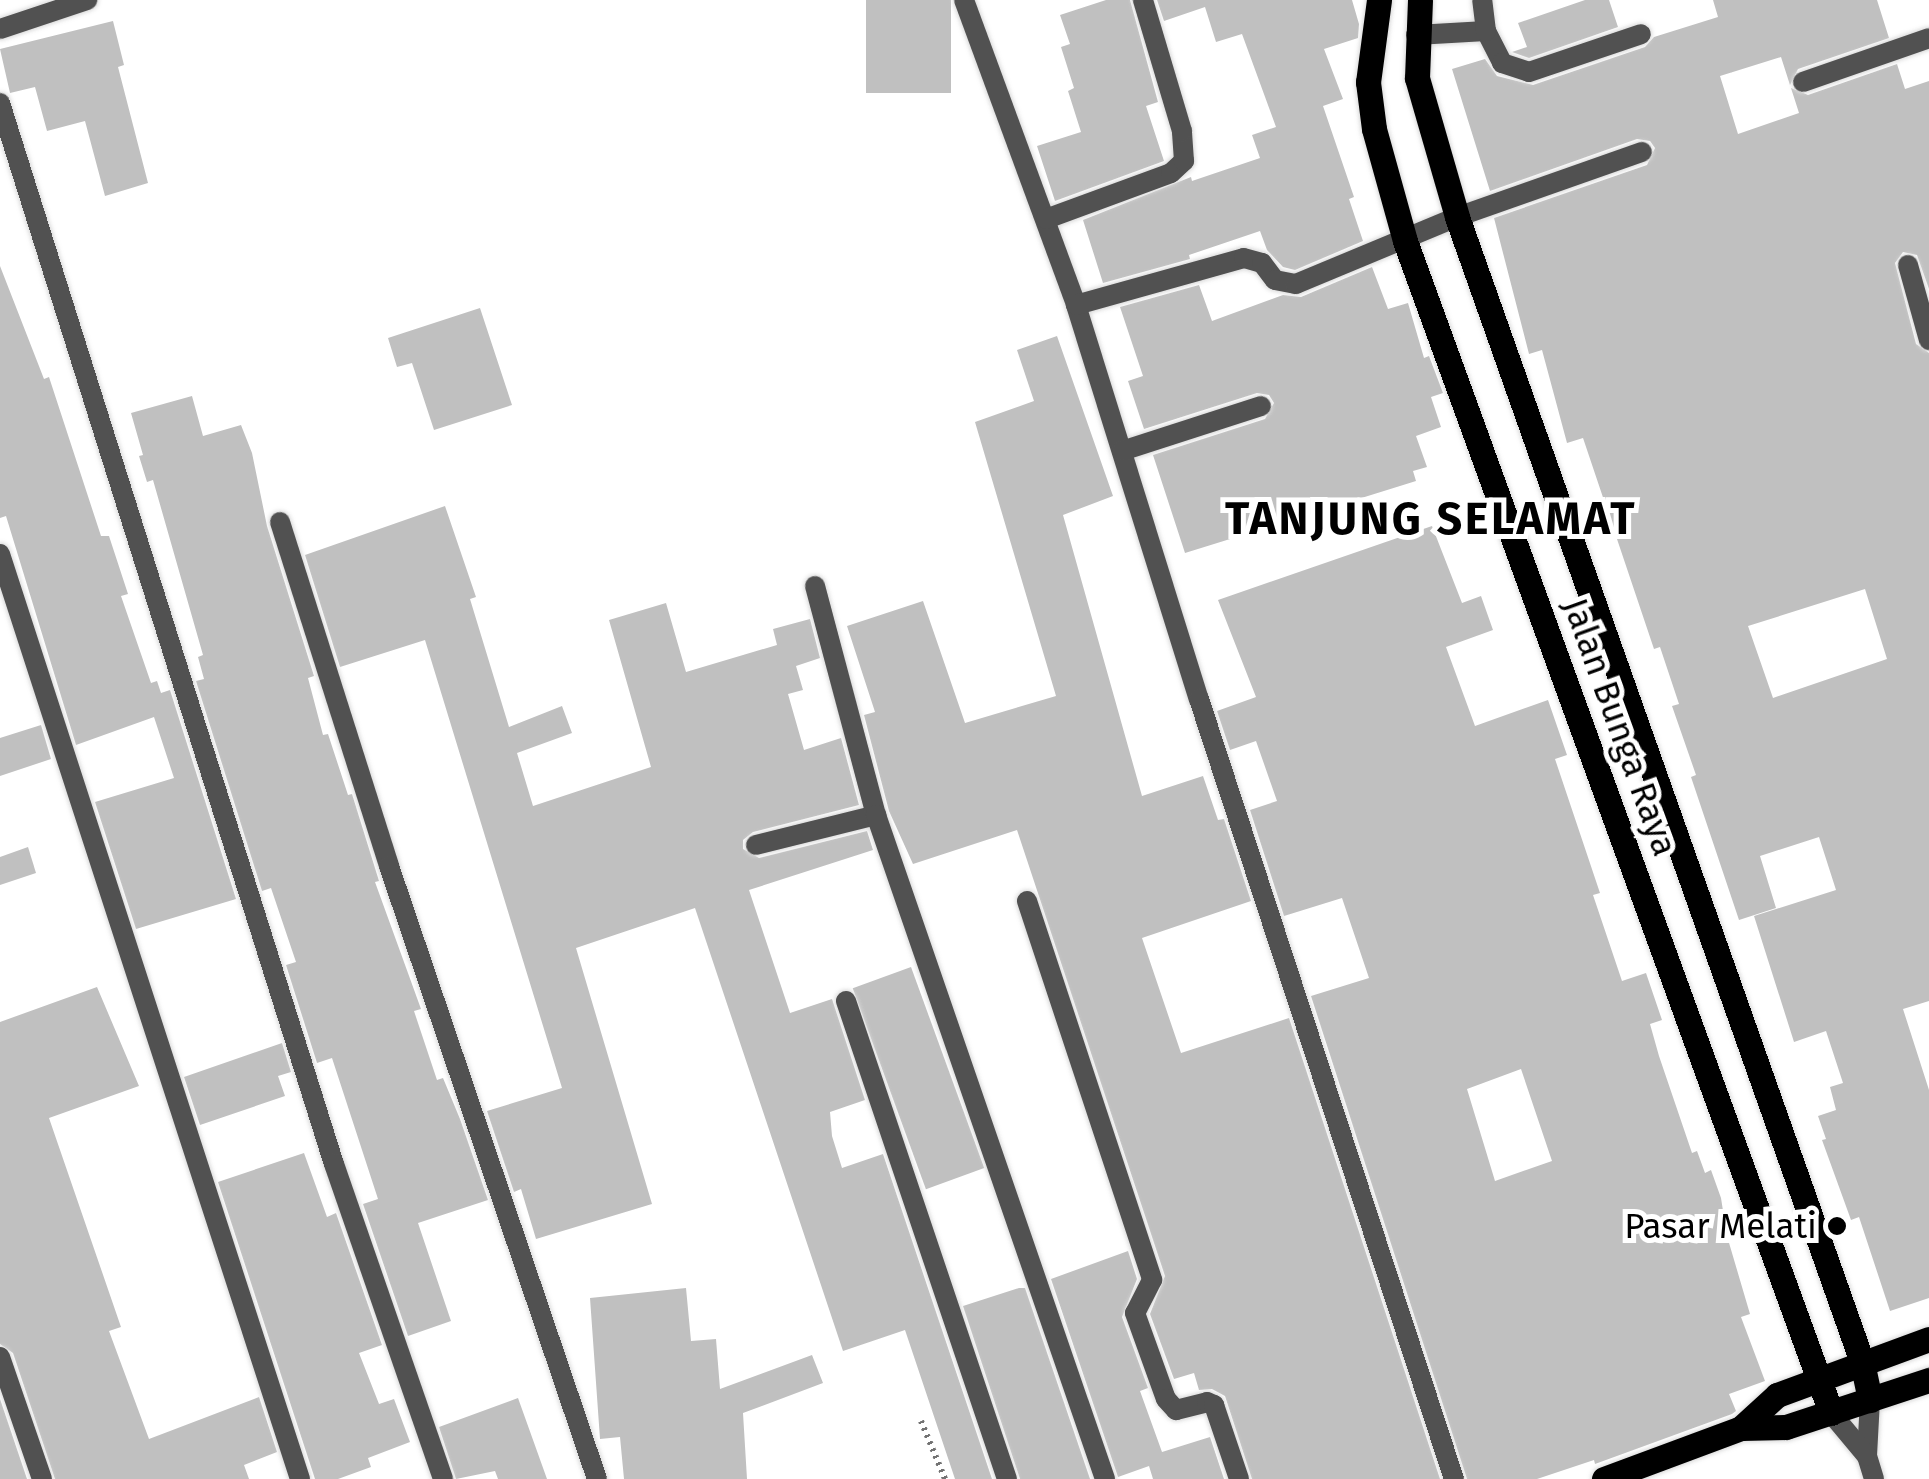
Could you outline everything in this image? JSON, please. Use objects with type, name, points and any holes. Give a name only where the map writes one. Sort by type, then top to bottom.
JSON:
[{"type":"main road","name":"Jalan Bunga Raya","points":[[1379,0],[1368,82],[1374,129],[1405,241],[1831,1413]]},
{"type":"main road","name":"Jalan Bunga Raya","points":[[1420,0],[1417,78],[1457,218],[1862,1362],[1870,1400]]},
{"type":"main road","points":[[1741,1428],[1777,1395],[1929,1339]]},
{"type":"main road","points":[[1604,1479],[1741,1428],[1786,1427],[1929,1380]]},
{"type":"street","points":[[0,29],[86,0]]},
{"type":"street","points":[[964,0],[1076,305],[1454,1479]]},
{"type":"street","points":[[1046,219],[1171,173],[1184,161],[1182,131],[1144,0]]},
{"type":"street","points":[[1482,0],[1486,31],[1502,63],[1528,72],[1641,34]]},
{"type":"street","points":[[1416,36],[1486,31]]},
{"type":"street","points":[[1803,82],[1929,38]]},
{"type":"street","points":[[0,103],[334,1164],[443,1479]]},
{"type":"street","points":[[1076,305],[1244,258],[1262,263],[1275,280],[1296,284],[1457,218],[1642,152]]},
{"type":"street","points":[[1908,265],[1929,340]]},
{"type":"street","points":[[1122,451],[1261,406]]},
{"type":"street","points":[[280,522],[389,866],[596,1479]]},
{"type":"street","points":[[0,554],[300,1479]]},
{"type":"street","points":[[816,586],[876,815],[1105,1479]]},
{"type":"street","points":[[756,845],[876,815]]},
{"type":"street","points":[[1027,900],[1152,1280],[1135,1313],[1166,1399],[1176,1410],[1214,1404],[1239,1479]]},
{"type":"street","points":[[846,1001],[1006,1479]]},
{"type":"street","points":[[0,1357],[42,1479]]},
{"type":"street","points":[[1870,1400],[1868,1456],[1874,1479]]},
{"type":"street","points":[[1831,1413],[1868,1456]]},
{"type":"path","points":[[921,1421],[945,1479]]},
{"type":"building","points":[[866,0],[951,0],[951,93],[866,93]]},
{"type":"building","points":[[1106,0],[1130,0],[1158,102],[1146,106],[1164,161],[1055,201],[1037,146],[1081,132],[1068,91],[1074,88],[1061,47],[1070,44],[1060,15]]},
{"type":"building","points":[[1157,0],[1352,0],[1359,24],[1358,38],[1324,49],[1343,99],[1323,106],[1354,197],[1349,199],[1363,241],[1295,270],[1283,267],[1267,250],[1260,231],[1189,255],[1190,259],[1103,283],[1083,220],[1191,177],[1192,181],[1260,158],[1252,135],[1276,127],[1242,34],[1216,42],[1205,7],[1164,21]]},
{"type":"building","points":[[1585,0],[1609,0],[1618,27],[1529,58],[1512,52],[1527,47],[1518,23]]},
{"type":"building","points":[[1713,0],[1877,0],[1889,38],[1798,69],[1790,85],[1781,57],[1720,76],[1738,134],[1799,113],[1791,88],[1808,95],[1897,64],[1905,89],[1929,81],[1929,289],[1917,255],[1903,252],[1895,263],[1916,344],[1929,353],[1929,1001],[1903,1009],[1929,1090],[1929,1298],[1890,1311],[1859,1217],[1851,1220],[1822,1140],[1826,1139],[1818,1116],[1836,1110],[1830,1087],[1843,1083],[1826,1031],[1794,1042],[1754,916],[1836,890],[1819,837],[1760,856],[1776,908],[1739,920],[1691,777],[1696,775],[1672,706],[1679,704],[1660,647],[1654,649],[1583,438],[1567,443],[1542,350],[1529,354],[1494,218],[1647,165],[1655,148],[1650,141],[1637,139],[1490,191],[1452,69],[1485,59],[1497,76],[1533,85],[1645,47],[1654,37],[1718,17]],"holes":[[[1865,589],[1887,659],[1773,698],[1748,626]]]},
{"type":"building","points":[[113,21],[124,65],[118,67],[148,183],[105,196],[85,121],[47,131],[35,87],[10,93],[0,49]]},
{"type":"building","points":[[0,266],[44,379],[49,377],[101,536],[109,536],[128,594],[121,596],[151,683],[157,681],[161,693],[170,690],[236,899],[136,929],[95,802],[174,778],[154,717],[76,745],[6,516],[0,518]]},
{"type":"building","points":[[1372,267],[1388,309],[1408,303],[1424,358],[1429,356],[1443,393],[1431,397],[1441,427],[1416,436],[1427,467],[1413,471],[1416,481],[1185,553],[1153,455],[1265,419],[1274,403],[1269,395],[1257,393],[1144,429],[1128,381],[1143,376],[1120,307],[1199,285],[1212,321],[1283,295],[1301,297]]},
{"type":"building","points":[[480,308],[512,405],[434,430],[412,363],[397,367],[388,338]]},
{"type":"building","points":[[1057,336],[1113,496],[1063,515],[1142,796],[1203,776],[1218,820],[1224,819],[1251,901],[1142,938],[1181,1053],[1289,1018],[1440,1479],[1252,1479],[1225,1396],[1212,1389],[1199,1390],[1194,1373],[1174,1379],[1150,1314],[1165,1276],[1017,830],[913,864],[889,811],[864,715],[875,712],[847,626],[923,601],[965,723],[1056,696],[975,422],[1034,401],[1017,350]]},
{"type":"building","points":[[192,396],[203,436],[241,425],[252,453],[267,526],[314,676],[308,678],[323,735],[328,734],[348,795],[352,794],[379,881],[375,882],[421,1009],[414,1011],[437,1080],[443,1078],[488,1200],[418,1223],[451,1321],[408,1336],[363,1204],[378,1199],[332,1058],[317,1063],[286,965],[296,962],[271,888],[262,891],[196,681],[204,679],[198,657],[203,655],[153,480],[147,482],[139,456],[143,455],[131,413]]},
{"type":"building","points":[[445,506],[476,597],[470,599],[509,727],[562,706],[572,733],[517,753],[533,806],[651,767],[609,620],[666,603],[686,672],[777,645],[773,629],[810,619],[820,658],[796,666],[803,690],[788,694],[804,750],[841,738],[859,805],[753,832],[743,840],[743,849],[759,858],[867,831],[873,850],[749,890],[790,1013],[832,999],[865,1100],[830,1112],[832,1136],[842,1168],[883,1154],[992,1479],[955,1479],[905,1330],[843,1351],[695,908],[576,948],[652,1204],[536,1239],[521,1189],[514,1192],[487,1111],[562,1088],[425,640],[340,667],[305,555]]},
{"type":"building","points":[[1432,526],[1462,603],[1481,596],[1493,630],[1446,647],[1475,726],[1548,700],[1567,755],[1555,759],[1600,893],[1593,895],[1622,981],[1646,973],[1662,1020],[1650,1024],[1659,1056],[1692,1153],[1697,1151],[1705,1173],[1711,1170],[1721,1198],[1727,1236],[1750,1314],[1741,1317],[1765,1381],[1729,1394],[1736,1411],[1732,1414],[1595,1464],[1594,1460],[1537,1479],[1467,1479],[1311,996],[1369,978],[1342,898],[1284,916],[1250,810],[1277,801],[1256,741],[1230,750],[1217,711],[1256,697],[1218,600]],"holes":[[[1521,1069],[1552,1161],[1495,1181],[1467,1089]]]},
{"type":"building","points":[[41,725],[51,759],[0,776],[0,738]]},
{"type":"building","points":[[28,847],[36,873],[0,885],[0,857]]},
{"type":"building","points":[[911,967],[984,1168],[926,1189],[853,988]]},
{"type":"building","points":[[97,987],[139,1086],[49,1118],[121,1327],[109,1331],[149,1439],[259,1397],[277,1452],[244,1465],[249,1479],[55,1479],[13,1353],[0,1344],[0,1022]]},
{"type":"building","points":[[282,1043],[291,1072],[278,1076],[285,1096],[200,1125],[184,1077]]},
{"type":"building","points":[[304,1153],[327,1217],[336,1213],[382,1345],[359,1353],[379,1404],[394,1399],[410,1442],[368,1458],[371,1467],[338,1479],[315,1479],[218,1182]]},
{"type":"building","points":[[1128,1251],[1137,1279],[1122,1317],[1148,1388],[1140,1391],[1162,1452],[1210,1437],[1224,1479],[1153,1479],[1149,1466],[1118,1477],[1051,1279]]},
{"type":"building","points":[[686,1288],[691,1341],[716,1339],[720,1389],[812,1355],[823,1383],[743,1413],[747,1479],[624,1479],[620,1437],[600,1439],[590,1298]]},
{"type":"building","points":[[1025,1288],[1090,1479],[1020,1479],[963,1306]]},
{"type":"building","points":[[518,1398],[547,1479],[498,1479],[495,1471],[456,1479],[439,1427]]},
{"type":"building","points":[[0,1399],[27,1479],[0,1479]]},
{"type":"place","name":"Pasar Melati","points":[[1837,1226]]},
{"type":"district","name":"TANJUNG SELAMAT","points":[[1431,520]]}]
